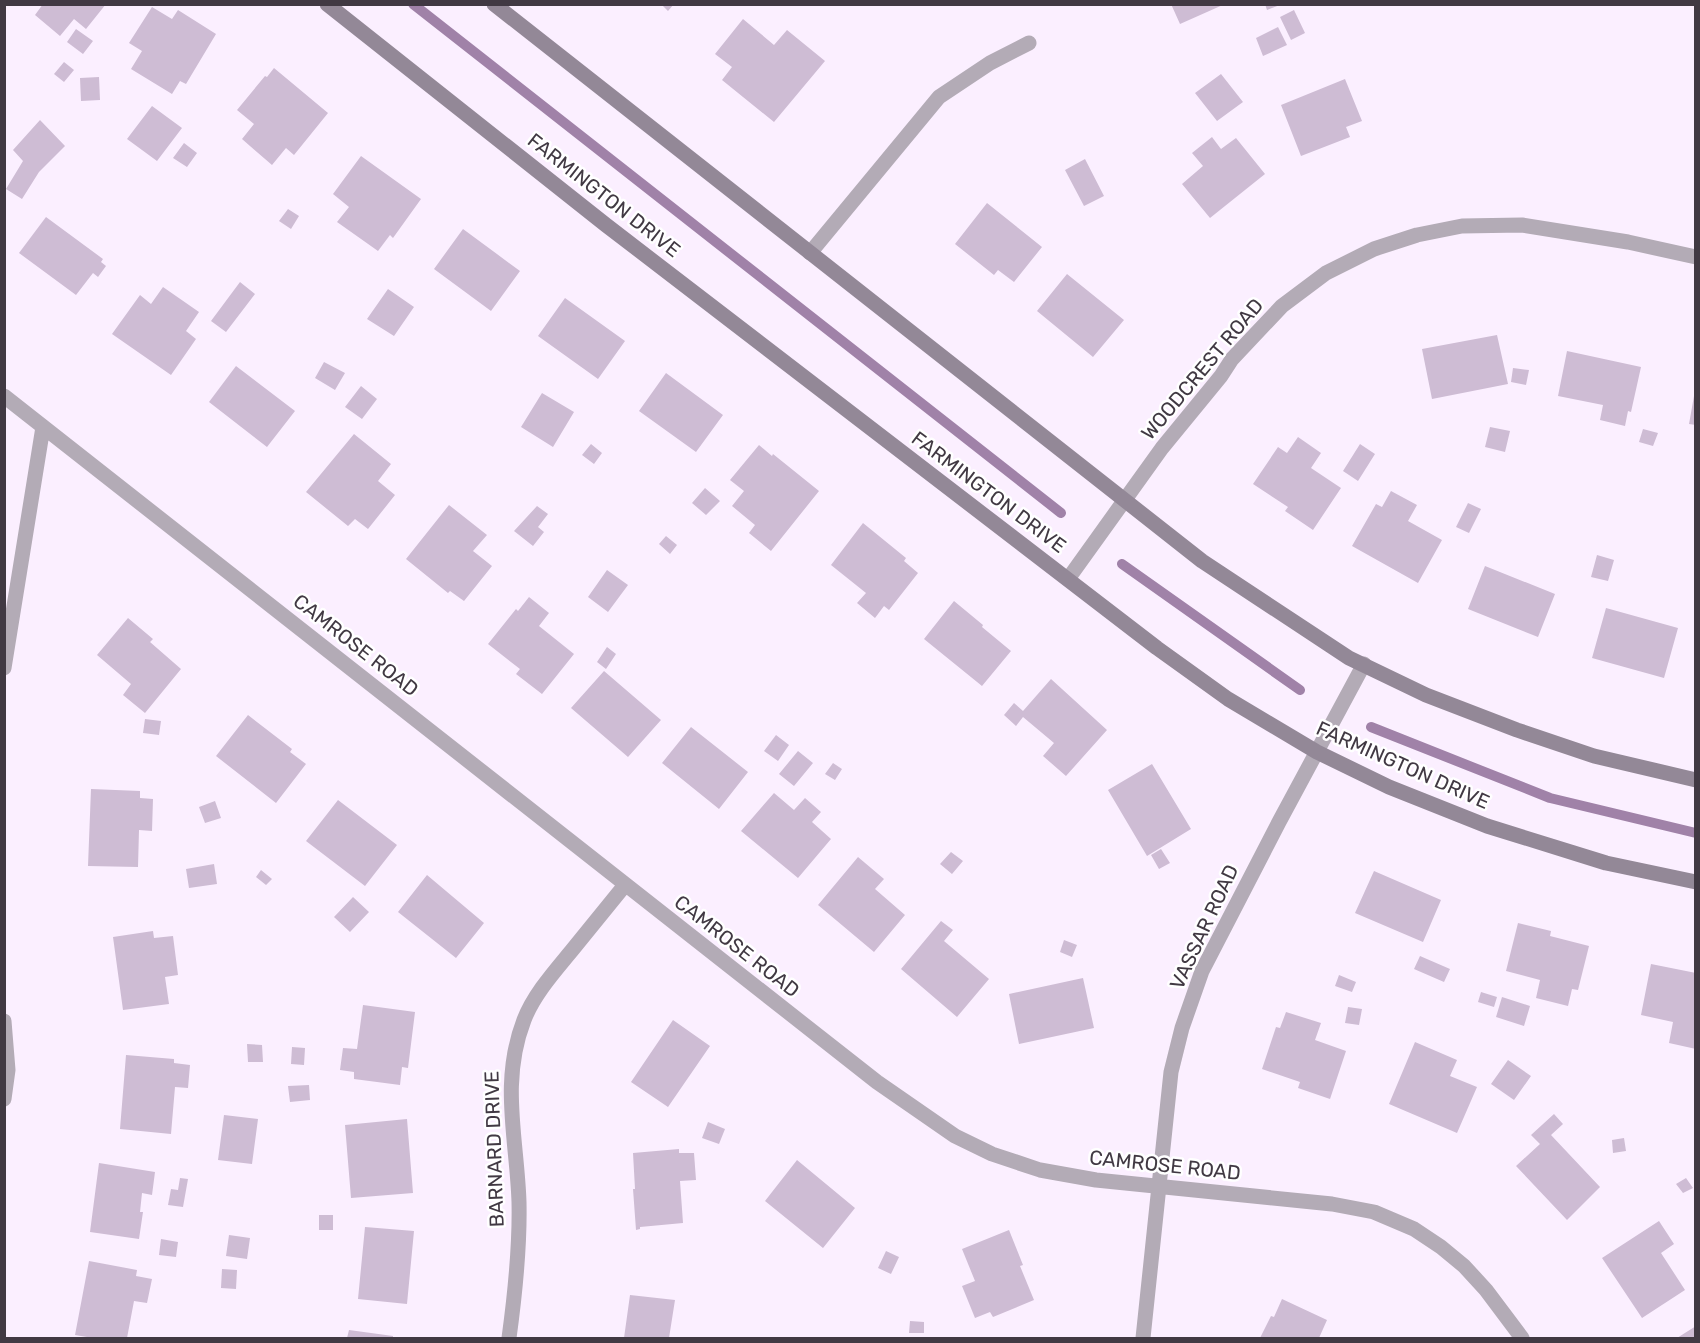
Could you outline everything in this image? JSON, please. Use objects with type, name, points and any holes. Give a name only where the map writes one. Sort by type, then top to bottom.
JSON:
[{"type":"street","name":"FARMINGTON DRIVE","points":[[327,4],[606,225],[1157,648],[1228,699],[1317,752],[1389,787],[1487,826],[1606,863],[1695,882]]},
{"type":"street","points":[[494,4],[1202,561],[1348,658],[1426,695],[1517,730],[1594,756],[1695,780]]},
{"type":"street","points":[[810,253],[939,97],[990,63],[1029,43]]},
{"type":"street","name":"WOODCREST ROAD","points":[[1068,579],[1162,448],[1221,376],[1232,359],[1282,306],[1326,273],[1374,249],[1417,235],[1462,226],[1522,225],[1628,242],[1695,256]]},
{"type":"street","name":"CAMROSE ROAD","points":[[4,396],[877,1082],[955,1136],[992,1154],[1040,1170],[1096,1180],[1332,1204],[1374,1212],[1414,1229],[1464,1266],[1486,1290],[1522,1338]]},
{"type":"street","points":[[4,668],[44,427]]},
{"type":"street","name":"VASSAR ROAD","points":[[1143,1338],[1172,1072],[1182,1028],[1202,971],[1364,664]]},
{"type":"street","name":"BARNARD DRIVE","points":[[509,1338],[515,1296],[519,1202],[510,1100],[513,1060],[524,1021],[535,998],[625,885]]},
{"type":"street","points":[[4,1021],[8,1070],[4,1099]]},
{"type":"building","points":[[43,4],[106,4],[86,29],[74,19],[60,36],[35,15]]},
{"type":"building","points":[[661,4],[674,4],[668,11]]},
{"type":"building","points":[[1171,4],[1225,4],[1180,24]]},
{"type":"building","points":[[1265,4],[1280,4],[1280,5],[1267,10]]},
{"type":"building","points":[[152,7],[172,19],[178,10],[216,34],[186,84],[180,81],[172,94],[131,69],[142,51],[129,43]]},
{"type":"building","points":[[1294,10],[1305,33],[1291,40],[1280,17]]},
{"type":"building","points":[[743,19],[774,45],[787,30],[825,61],[774,122],[722,80],[732,67],[715,54]]},
{"type":"building","points":[[1278,27],[1287,45],[1263,56],[1256,38]]},
{"type":"building","points":[[76,29],[93,41],[83,54],[67,42]]},
{"type":"building","points":[[64,62],[74,70],[64,82],[54,74]]},
{"type":"building","points":[[274,68],[328,113],[294,155],[286,148],[272,165],[242,139],[254,124],[237,110]]},
{"type":"building","points":[[1221,74],[1243,102],[1217,121],[1195,93]]},
{"type":"building","points":[[99,77],[100,100],[81,101],[80,78]]},
{"type":"building","points":[[1345,79],[1362,121],[1346,127],[1350,137],[1301,156],[1281,105]]},
{"type":"building","points":[[152,106],[182,128],[157,161],[127,139]]},
{"type":"building","points":[[40,120],[65,146],[39,172],[22,199],[6,189],[23,161],[13,150]]},
{"type":"building","points":[[1212,137],[1221,149],[1236,138],[1265,174],[1210,218],[1182,184],[1203,166],[1192,153]]},
{"type":"building","points":[[184,143],[197,153],[187,167],[173,158]]},
{"type":"building","points":[[361,156],[421,199],[393,238],[390,235],[378,251],[337,222],[349,207],[333,194]]},
{"type":"building","points":[[1085,159],[1104,196],[1084,206],[1065,170]]},
{"type":"building","points":[[987,203],[1042,247],[1014,282],[998,270],[994,275],[955,244]]},
{"type":"building","points":[[288,209],[299,216],[291,229],[279,221]]},
{"type":"building","points":[[46,217],[103,259],[101,262],[106,266],[98,277],[93,273],[76,295],[19,253]]},
{"type":"building","points":[[463,229],[520,271],[491,311],[434,269]]},
{"type":"building","points":[[1067,274],[1124,320],[1093,357],[1037,311]]},
{"type":"building","points":[[240,282],[255,294],[226,332],[211,321]]},
{"type":"building","points":[[163,287],[199,312],[186,331],[196,339],[171,375],[112,334],[140,295],[151,304]]},
{"type":"building","points":[[388,289],[414,307],[394,336],[367,319]]},
{"type":"building","points":[[565,298],[625,341],[598,379],[538,336]]},
{"type":"building","points":[[1497,335],[1508,384],[1432,399],[1422,349]]},
{"type":"building","points":[[1567,351],[1641,367],[1631,412],[1628,411],[1625,426],[1600,420],[1603,405],[1558,396]]},
{"type":"building","points":[[324,362],[345,373],[335,390],[315,378]]},
{"type":"building","points":[[236,366],[295,411],[267,447],[209,402]]},
{"type":"building","points":[[1513,368],[1529,370],[1526,385],[1511,382]]},
{"type":"building","points":[[666,373],[723,415],[696,452],[639,411]]},
{"type":"building","points":[[361,386],[377,399],[362,419],[345,407]]},
{"type":"building","points":[[542,393],[574,412],[553,447],[521,427]]},
{"type":"building","points":[[1694,396],[1696,396],[1696,425],[1689,424]]},
{"type":"building","points":[[1490,427],[1510,431],[1505,452],[1485,447]]},
{"type":"building","points":[[1643,429],[1658,433],[1653,446],[1639,442]]},
{"type":"building","points":[[354,434],[391,464],[378,481],[395,495],[368,529],[355,519],[348,526],[306,492]]},
{"type":"building","points":[[1298,437],[1321,453],[1311,468],[1341,488],[1313,530],[1285,511],[1288,507],[1253,484],[1278,447],[1287,453]]},
{"type":"building","points":[[591,444],[602,453],[594,464],[582,455]]},
{"type":"building","points":[[1360,444],[1375,454],[1358,481],[1343,471]]},
{"type":"building","points":[[759,445],[819,491],[771,551],[749,533],[755,525],[732,506],[744,491],[730,480]]},
{"type":"building","points":[[705,488],[720,501],[706,515],[692,503]]},
{"type":"building","points":[[1391,491],[1417,505],[1408,521],[1442,540],[1418,583],[1352,546],[1376,504],[1382,507]]},
{"type":"building","points":[[1468,503],[1481,509],[1469,533],[1456,527]]},
{"type":"building","points":[[449,505],[487,535],[473,551],[492,566],[464,601],[450,591],[448,593],[406,559]]},
{"type":"building","points":[[537,506],[548,514],[538,527],[544,532],[533,546],[514,531]]},
{"type":"building","points":[[863,523],[906,558],[904,561],[918,573],[889,610],[884,606],[875,618],[857,603],[866,593],[831,565]]},
{"type":"building","points":[[666,536],[677,545],[670,554],[659,544]]},
{"type":"building","points":[[1597,555],[1614,560],[1608,581],[1591,577]]},
{"type":"building","points":[[1485,566],[1555,594],[1538,637],[1468,609]]},
{"type":"building","points":[[607,570],[628,585],[608,612],[588,597]]},
{"type":"building","points":[[529,597],[549,613],[539,626],[574,654],[542,694],[516,674],[520,669],[488,644],[516,609],[518,611]]},
{"type":"building","points":[[954,601],[1011,651],[982,686],[924,639]]},
{"type":"building","points":[[1606,608],[1678,628],[1664,678],[1592,658]]},
{"type":"building","points":[[128,618],[153,639],[150,642],[181,669],[145,713],[123,695],[131,684],[97,655]]},
{"type":"building","points":[[607,647],[616,654],[606,669],[597,662]]},
{"type":"building","points":[[604,671],[661,720],[628,757],[571,708]]},
{"type":"building","points":[[1051,679],[1107,730],[1066,776],[1043,756],[1054,743],[1023,717],[1016,726],[1004,715],[1014,703],[1023,711]]},
{"type":"building","points":[[248,715],[292,749],[290,752],[306,764],[276,803],[216,756]]},
{"type":"building","points":[[145,719],[161,721],[159,735],[143,733]]},
{"type":"building","points":[[691,727],[748,772],[719,809],[662,763]]},
{"type":"building","points":[[776,735],[789,745],[778,761],[764,751]]},
{"type":"building","points":[[798,751],[813,763],[794,786],[779,774]]},
{"type":"building","points":[[833,763],[842,769],[835,780],[825,774]]},
{"type":"building","points":[[1152,764],[1191,829],[1147,856],[1108,790]]},
{"type":"building","points":[[91,789],[140,791],[140,798],[153,799],[152,831],[139,830],[138,867],[88,866]]},
{"type":"building","points":[[774,793],[794,810],[805,798],[821,812],[812,822],[831,839],[798,878],[741,831]]},
{"type":"building","points":[[338,800],[397,845],[365,886],[306,841]]},
{"type":"building","points":[[215,801],[221,818],[205,823],[199,807]]},
{"type":"building","points":[[1161,849],[1170,863],[1159,869],[1151,855]]},
{"type":"building","points":[[951,852],[963,861],[952,874],[940,864]]},
{"type":"building","points":[[858,857],[884,879],[875,889],[905,915],[874,952],[818,905]]},
{"type":"building","points":[[214,864],[217,884],[189,888],[186,869]]},
{"type":"building","points":[[261,870],[272,879],[266,885],[256,877]]},
{"type":"building","points":[[1374,871],[1441,900],[1423,942],[1355,913]]},
{"type":"building","points":[[427,875],[484,923],[456,958],[398,912]]},
{"type":"building","points":[[353,897],[369,912],[350,932],[334,917]]},
{"type":"building","points":[[941,921],[953,930],[944,941],[989,979],[957,1017],[901,969]]},
{"type":"building","points":[[1518,923],[1551,931],[1550,936],[1589,946],[1578,990],[1572,989],[1568,1006],[1536,998],[1540,980],[1506,971]]},
{"type":"building","points":[[153,931],[154,938],[173,936],[178,975],[165,977],[169,1004],[123,1010],[113,937]]},
{"type":"building","points":[[1064,940],[1077,945],[1072,957],[1060,952]]},
{"type":"building","points":[[1420,956],[1450,969],[1444,982],[1414,969]]},
{"type":"building","points":[[1651,964],[1696,973],[1696,1049],[1669,1043],[1673,1022],[1641,1015]]},
{"type":"building","points":[[1339,975],[1356,982],[1352,992],[1335,986]]},
{"type":"building","points":[[1083,978],[1094,1028],[1019,1044],[1009,994]]},
{"type":"building","points":[[1481,992],[1497,997],[1494,1007],[1478,1002]]},
{"type":"building","points":[[1502,997],[1530,1006],[1524,1026],[1496,1017]]},
{"type":"building","points":[[363,1005],[415,1012],[408,1068],[402,1067],[400,1085],[354,1079],[354,1072],[340,1070],[343,1048],[357,1049]]},
{"type":"building","points":[[1348,1007],[1362,1009],[1359,1025],[1345,1023]]},
{"type":"building","points":[[1286,1012],[1321,1023],[1315,1040],[1346,1051],[1330,1099],[1298,1088],[1300,1082],[1262,1069],[1276,1027],[1280,1028]]},
{"type":"building","points":[[673,1020],[710,1046],[668,1107],[631,1082]]},
{"type":"building","points":[[1415,1042],[1457,1060],[1450,1076],[1477,1087],[1457,1133],[1389,1104]]},
{"type":"building","points":[[247,1044],[262,1045],[263,1062],[248,1062]]},
{"type":"building","points":[[292,1047],[305,1048],[304,1065],[291,1064]]},
{"type":"building","points":[[126,1055],[174,1059],[174,1063],[190,1065],[188,1088],[175,1087],[171,1134],[120,1129]]},
{"type":"building","points":[[1508,1060],[1531,1076],[1514,1100],[1491,1084]]},
{"type":"building","points":[[309,1085],[310,1100],[290,1102],[288,1086]]},
{"type":"building","points":[[1554,1114],[1563,1124],[1551,1135],[1600,1187],[1567,1220],[1516,1166],[1540,1144],[1531,1135]]},
{"type":"building","points":[[224,1115],[258,1119],[252,1164],[218,1160]]},
{"type":"building","points":[[407,1119],[413,1193],[351,1198],[345,1125]]},
{"type":"building","points":[[708,1122],[725,1129],[719,1144],[702,1138]]},
{"type":"building","points":[[1624,1138],[1626,1151],[1613,1153],[1612,1140]]},
{"type":"building","points":[[679,1149],[679,1153],[694,1153],[696,1180],[680,1181],[683,1223],[640,1227],[636,1230],[633,1153]]},
{"type":"building","points":[[797,1160],[855,1208],[823,1248],[765,1201]]},
{"type":"building","points":[[99,1163],[155,1172],[152,1195],[142,1193],[140,1212],[143,1212],[139,1239],[90,1232]]},
{"type":"building","points":[[180,1178],[188,1179],[183,1207],[168,1205],[171,1189],[178,1190]]},
{"type":"building","points":[[1686,1178],[1693,1188],[1683,1193],[1676,1184]]},
{"type":"building","points":[[319,1215],[333,1215],[333,1230],[319,1230]]},
{"type":"building","points":[[1659,1221],[1674,1244],[1661,1253],[1685,1290],[1642,1318],[1602,1258]]},
{"type":"building","points":[[365,1227],[414,1231],[407,1304],[358,1299]]},
{"type":"building","points":[[1009,1230],[1034,1300],[993,1317],[990,1312],[975,1318],[962,1286],[975,1281],[962,1249]]},
{"type":"building","points":[[229,1235],[250,1238],[247,1259],[226,1256]]},
{"type":"building","points":[[161,1239],[178,1242],[176,1257],[159,1255]]},
{"type":"building","points":[[886,1251],[899,1257],[891,1274],[878,1268]]},
{"type":"building","points":[[89,1261],[137,1270],[136,1276],[152,1279],[147,1303],[134,1301],[127,1338],[93,1338],[75,1335]]},
{"type":"building","points":[[222,1269],[237,1270],[236,1289],[221,1288]]},
{"type":"building","points":[[630,1295],[675,1300],[669,1338],[624,1338]]},
{"type":"building","points":[[1282,1299],[1327,1320],[1319,1338],[1260,1338],[1271,1316],[1274,1317]]},
{"type":"building","points":[[910,1321],[924,1322],[924,1333],[909,1333]]},
{"type":"building","points":[[1696,1326],[1696,1338],[1677,1338]]},
{"type":"building","points":[[349,1330],[393,1336],[393,1338],[347,1338]]},
{"type":"waterway","points":[[413,4],[1061,513]]},
{"type":"waterway","points":[[1122,564],[1300,690]]},
{"type":"waterway","points":[[1371,727],[1550,798],[1696,833]]}]
